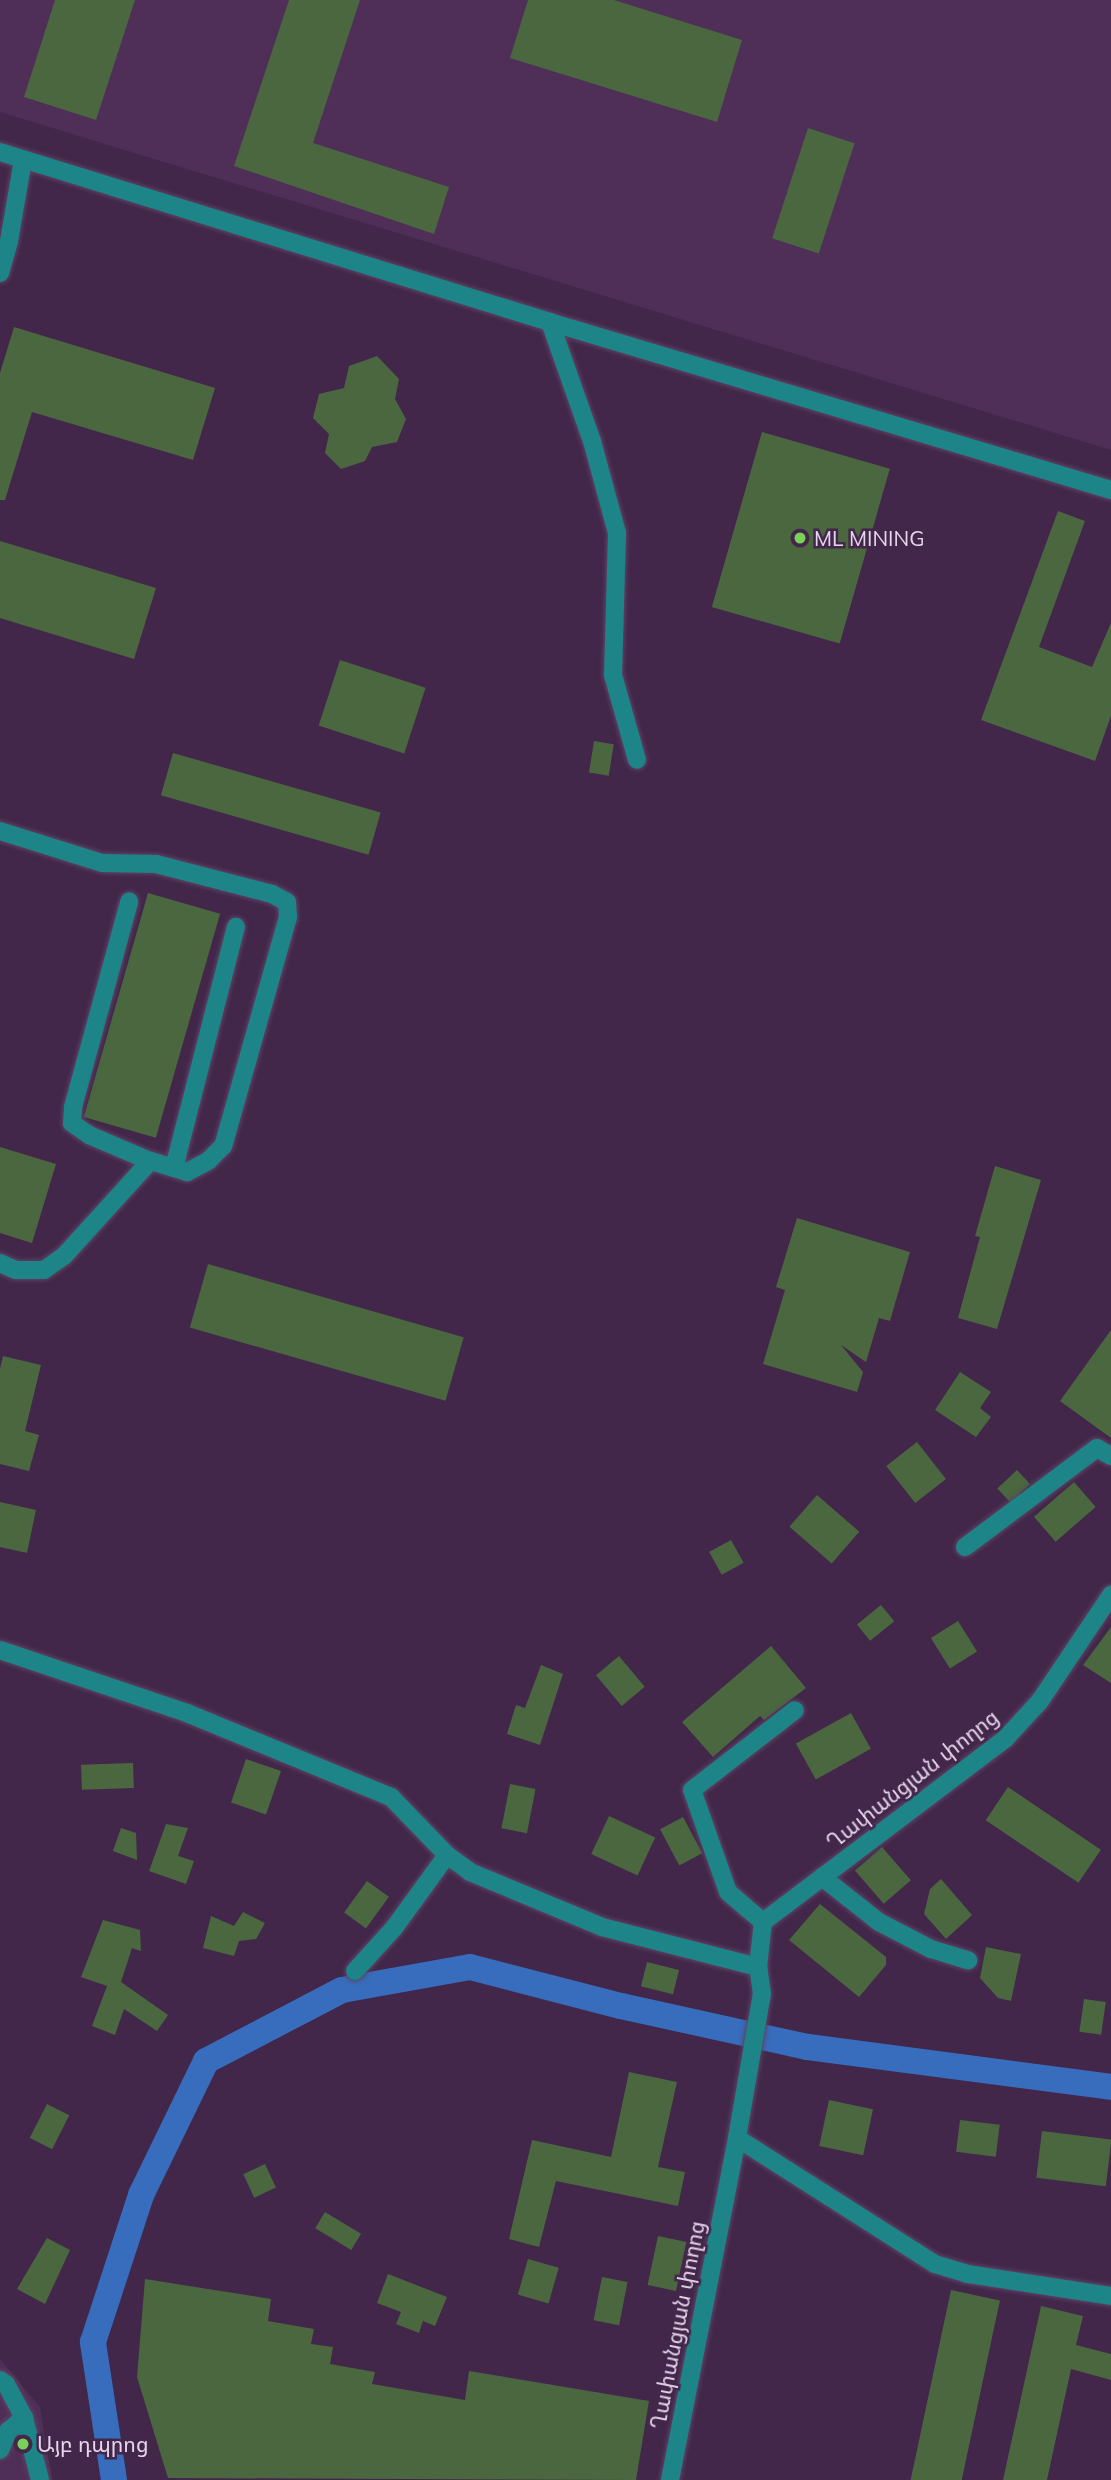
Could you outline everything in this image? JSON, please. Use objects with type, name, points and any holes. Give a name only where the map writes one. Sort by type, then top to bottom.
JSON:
[{"type":"street","points":[[0,152],[550,322],[1111,490]]},
{"type":"street","points":[[0,273],[9,241],[23,160]]},
{"type":"street","points":[[550,322],[592,441],[617,533],[613,674],[637,760]]},
{"type":"street","points":[[0,831],[102,863],[156,864],[272,894],[287,902],[288,917],[223,1146],[208,1161],[187,1172],[150,1161],[89,1136],[72,1124],[73,1107],[129,902]]},
{"type":"street","points":[[174,1168],[236,927]]},
{"type":"street","points":[[0,1263],[16,1270],[44,1269],[64,1256],[150,1161]]},
{"type":"street","points":[[965,1547],[1097,1448],[1111,1456]]},
{"type":"street","name":"Ղափանցյան փողոց","points":[[763,1922],[1006,1738],[1040,1701],[1111,1595]]},
{"type":"street","points":[[0,1650],[187,1713],[391,1797],[447,1856],[470,1872],[603,1927],[758,1967],[763,1922],[728,1892],[692,1790],[795,1710]]},
{"type":"street","points":[[355,1971],[394,1928],[447,1856]]},
{"type":"street","points":[[822,1877],[879,1922],[931,1949],[968,1961]]},
{"type":"street","name":"Ղափանցյան փողոց","points":[[670,2480],[737,2138],[762,1994],[758,1967]]},
{"type":"street","points":[[737,2138],[935,2264],[968,2274],[1111,2296]]},
{"type":"street","points":[[0,2380],[11,2392],[24,2418],[40,2480]]},
{"type":"street","points":[[0,2450],[9,2431],[24,2418]]},
{"type":"shaded area","points":[[0,0],[1111,0],[1111,450],[0,112]]},
{"type":"shaded area","name":"Այբ դպրոց","points":[[0,2359],[40,2407],[52,2480],[0,2480]]},
{"type":"building","points":[[55,0],[135,0],[96,120],[24,97]]},
{"type":"building","points":[[289,0],[360,0],[313,143],[449,187],[434,234],[234,166]]},
{"type":"building","points":[[528,0],[614,0],[742,40],[717,122],[510,58]]},
{"type":"building","points":[[808,128],[855,143],[819,253],[772,238]]},
{"type":"building","points":[[14,327],[215,388],[193,460],[32,412],[5,500],[0,500],[0,373]]},
{"type":"building","points":[[377,356],[399,379],[395,399],[406,419],[397,442],[372,447],[365,461],[341,469],[325,453],[329,434],[313,418],[319,394],[344,388],[349,366]]},
{"type":"building","name":"ML MINING","points":[[762,432],[890,469],[840,644],[712,607]]},
{"type":"building","points":[[1058,511],[1085,521],[1039,647],[1092,667],[1111,623],[1111,716],[1095,761],[981,720]]},
{"type":"building","points":[[0,541],[156,588],[134,659],[0,618]]},
{"type":"building","points":[[340,660],[426,688],[404,753],[319,726]]},
{"type":"building","points":[[594,741],[614,744],[609,776],[589,773]]},
{"type":"building","points":[[173,753],[381,813],[369,855],[161,795]]},
{"type":"building","points":[[148,893],[220,914],[156,1138],[84,1117]]},
{"type":"building","points":[[0,1147],[56,1164],[32,1243],[0,1233]]},
{"type":"building","points":[[995,1166],[1041,1180],[997,1329],[958,1318],[980,1237],[975,1236]]},
{"type":"building","points":[[797,1218],[910,1252],[890,1321],[879,1318],[866,1362],[841,1345],[863,1372],[857,1392],[763,1364],[785,1290],[776,1287]]},
{"type":"building","points":[[208,1264],[464,1337],[446,1401],[190,1327]]},
{"type":"building","points":[[1111,1330],[1111,1438],[1060,1401]]},
{"type":"building","points":[[3,1356],[41,1365],[25,1431],[39,1435],[29,1471],[0,1464],[0,1369]]},
{"type":"building","points":[[960,1372],[991,1392],[980,1408],[991,1417],[976,1437],[935,1410]]},
{"type":"building","points":[[917,1442],[946,1479],[915,1503],[886,1466]]},
{"type":"building","points":[[1017,1470],[1030,1484],[1010,1502],[997,1488]]},
{"type":"building","points":[[1074,1482],[1096,1507],[1056,1542],[1034,1517]]},
{"type":"building","points":[[817,1495],[859,1532],[832,1563],[789,1527]]},
{"type":"building","points":[[0,1502],[36,1510],[27,1553],[0,1547]]},
{"type":"building","points":[[731,1540],[744,1563],[722,1575],[709,1552]]},
{"type":"building","points":[[881,1605],[894,1621],[870,1641],[857,1625]]},
{"type":"building","points":[[958,1621],[977,1652],[950,1668],[931,1638]]},
{"type":"building","points":[[1111,1627],[1111,1683],[1083,1665]]},
{"type":"building","points":[[771,1646],[806,1688],[764,1720],[760,1716],[713,1757],[682,1722]]},
{"type":"building","points":[[619,1656],[645,1687],[622,1706],[596,1675]]},
{"type":"building","points":[[541,1665],[563,1674],[540,1745],[507,1734],[516,1705],[525,1708]]},
{"type":"building","points":[[851,1713],[871,1749],[816,1779],[796,1744]]},
{"type":"building","points":[[246,1759],[281,1771],[266,1815],[231,1802]]},
{"type":"building","points":[[133,1763],[134,1788],[82,1790],[81,1765]]},
{"type":"building","points":[[510,1784],[536,1789],[527,1833],[501,1828]]},
{"type":"building","points":[[1008,1787],[1101,1850],[1078,1883],[986,1820]]},
{"type":"building","points":[[609,1816],[655,1838],[637,1876],[591,1854]]},
{"type":"building","points":[[683,1817],[702,1853],[679,1865],[660,1829]]},
{"type":"building","points":[[166,1824],[188,1828],[178,1856],[194,1861],[186,1884],[149,1871]]},
{"type":"building","points":[[121,1828],[136,1833],[137,1860],[113,1851]]},
{"type":"building","points":[[882,1847],[911,1880],[884,1904],[855,1871]]},
{"type":"building","points":[[941,1879],[972,1915],[946,1939],[924,1914],[930,1889]]},
{"type":"building","points":[[367,1881],[389,1897],[366,1928],[344,1913]]},
{"type":"building","points":[[820,1904],[886,1957],[886,1965],[859,1997],[789,1940]]},
{"type":"building","points":[[243,1912],[265,1923],[256,1939],[239,1941],[234,1956],[203,1948],[211,1916],[234,1926]]},
{"type":"building","points":[[103,1920],[140,1930],[141,1951],[132,1948],[121,1982],[168,2015],[157,2031],[124,2009],[115,2035],[92,2026],[107,1986],[81,1977]]},
{"type":"building","points":[[986,1947],[1021,1954],[1011,2001],[998,1998],[980,1978]]},
{"type":"building","points":[[647,1962],[679,1970],[673,1994],[641,1986]]},
{"type":"building","points":[[1084,1999],[1106,2002],[1101,2035],[1079,2032]]},
{"type":"building","points":[[629,2072],[677,2082],[658,2167],[685,2172],[678,2206],[556,2181],[539,2247],[509,2239],[532,2140],[611,2157]]},
{"type":"building","points":[[829,2100],[873,2109],[863,2155],[819,2146]]},
{"type":"building","points":[[47,2104],[69,2115],[52,2149],[30,2138]]},
{"type":"building","points":[[960,2120],[1000,2125],[996,2157],[956,2152]]},
{"type":"building","points":[[1042,2131],[1111,2139],[1106,2186],[1036,2178]]},
{"type":"building","points":[[265,2164],[276,2188],[254,2198],[243,2174]]},
{"type":"building","points":[[325,2212],[361,2234],[351,2250],[315,2228]]},
{"type":"building","points":[[658,2236],[686,2242],[676,2291],[648,2285]]},
{"type":"building","points":[[47,2238],[70,2250],[45,2304],[17,2289]]},
{"type":"building","points":[[528,2259],[559,2268],[549,2303],[518,2295]]},
{"type":"building","points":[[388,2274],[447,2297],[435,2326],[423,2321],[419,2333],[396,2324],[401,2312],[377,2303]]},
{"type":"building","points":[[602,2277],[628,2282],[619,2325],[594,2320]]},
{"type":"building","points":[[145,2279],[271,2299],[268,2321],[314,2329],[311,2344],[333,2347],[330,2364],[375,2372],[372,2384],[465,2400],[469,2371],[649,2401],[636,2480],[168,2478],[137,2377]]},
{"type":"building","points":[[951,2290],[1000,2300],[962,2480],[911,2480]]},
{"type":"building","points":[[1041,2306],[1083,2316],[1076,2345],[1111,2354],[1111,2380],[1071,2369],[1047,2480],[1003,2480]]},
{"type":"waterway","points":[[114,2480],[93,2342],[141,2195],[206,2061],[342,1990],[470,1967],[621,2006],[808,2047],[1111,2087]]},
{"type":"place","name":"ML MINING","points":[[800,538]]},
{"type":"place","name":"Այբ դպրոց","points":[[23,2444]]}]
